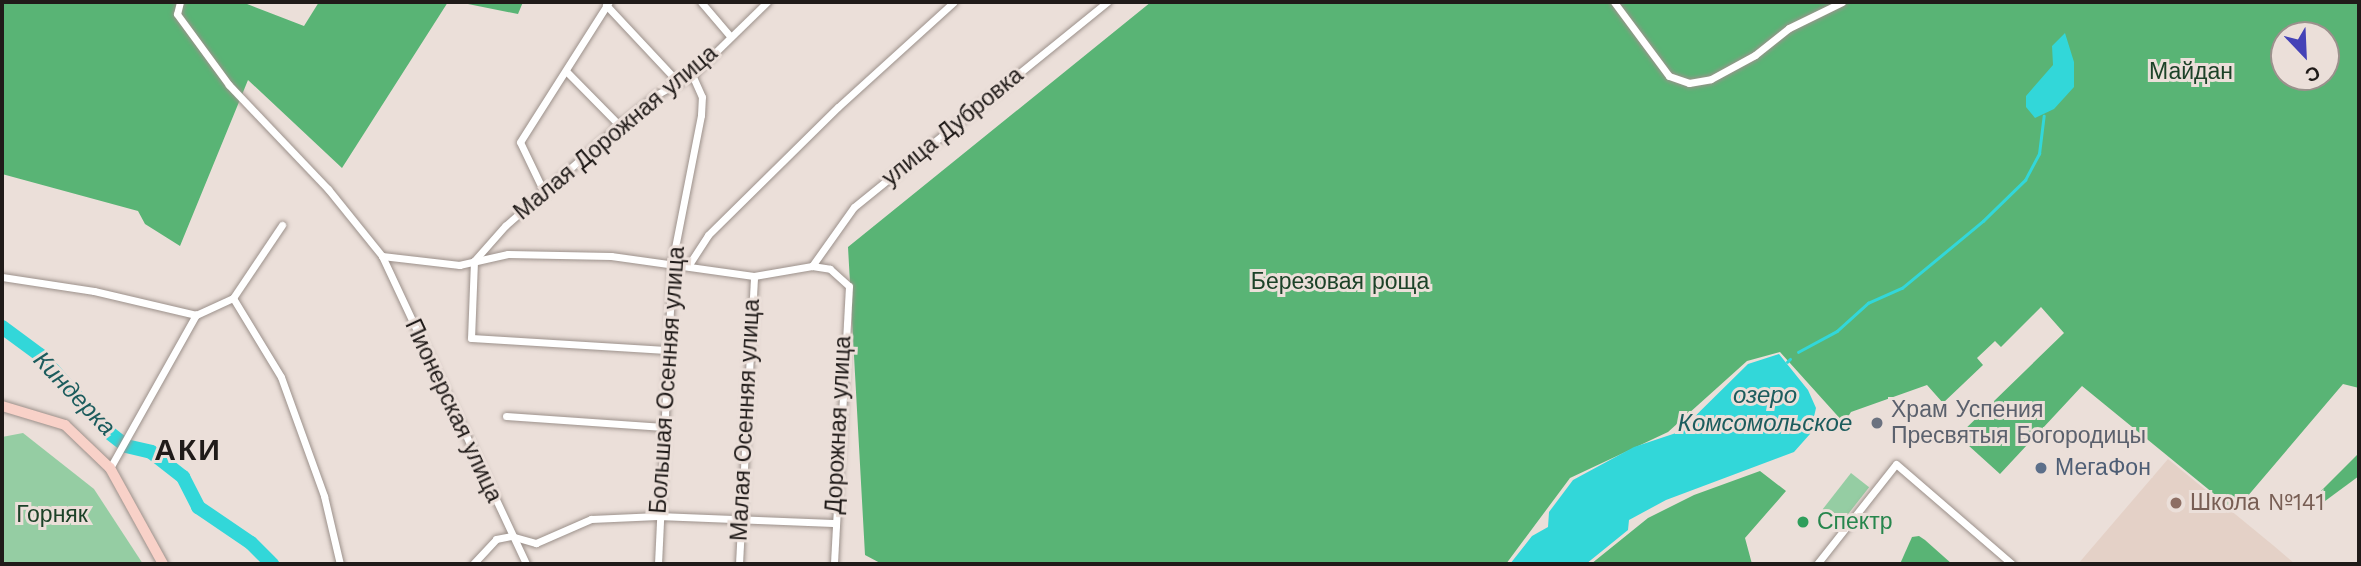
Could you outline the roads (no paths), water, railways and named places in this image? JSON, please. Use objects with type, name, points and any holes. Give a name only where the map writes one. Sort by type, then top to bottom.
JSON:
[{"type":"street","name":"Пионерская улица","points":[[180,2],[177,14],[229,85],[328,189],[382,256],[526,564]]},
{"type":"street","points":[[701,2],[730,36]]},
{"type":"street","name":"Малая Дорожная улица","points":[[474,261],[505,226],[619,125],[656,95],[692,75],[767,2]]},
{"type":"street","points":[[688,266],[708,235],[838,107],[954,2]]},
{"type":"street","name":"улица Дубровка","points":[[812,266],[854,207],[1107,2]]},
{"type":"street","points":[[1614,2],[1669,76],[1689,83],[1722,73],[1789,29],[1842,2]]},
{"type":"street","points":[[544,192],[520,142],[608,4],[679,83]]},
{"type":"street","points":[[567,72],[619,125]]},
{"type":"street","name":"Большая Осенняя улица","points":[[658,564],[658,516],[672,263],[701,115],[702,97],[692,75]]},
{"type":"street","points":[[110,468],[129,439],[196,315],[233,298],[282,225]]},
{"type":"street","points":[[382,256],[459,265],[508,254],[672,263],[754,275],[812,266]]},
{"type":"street","points":[[474,261],[471,338],[667,350]]},
{"type":"street","name":"Дорожная улица","points":[[812,266],[830,269],[849,286],[833,523],[834,564]]},
{"type":"street","name":"Малая Осенняя улица","points":[[739,564],[754,275]]},
{"type":"street","points":[[2,277],[94,291],[196,315]]},
{"type":"street","points":[[233,298],[281,377],[324,496],[340,564]]},
{"type":"street","points":[[2,406],[65,425],[110,468],[163,564]]},
{"type":"street","points":[[506,416],[664,427]]},
{"type":"street","points":[[1817,564],[1896,464],[2012,564]]},
{"type":"street","points":[[473,564],[496,539],[511,536],[536,543],[591,519],[658,516],[833,523]]},
{"type":"water","points":[[2065,33],[2074,62],[2074,87],[2054,109],[2035,118],[2026,107],[2026,96],[2053,65],[2052,46]]},
{"type":"water","name":"озеро Комсомольское","points":[[1779,354],[1808,390],[1816,408],[1810,434],[1794,452],[1666,500],[1629,520],[1628,530],[1586,564],[1510,564],[1532,536],[1548,527],[1549,512],[1573,480],[1634,447],[1679,432],[1748,364]]},
{"type":"waterway","points":[[1798,352],[1837,331],[1868,303],[1902,288],[1983,221],[2025,180],[2039,154],[2044,116]]},
{"type":"waterway","name":"Киндерка","points":[[2,327],[40,355],[107,431],[126,446],[151,452],[183,477],[198,507],[251,543],[272,564]]},
{"type":"waterway","points":[[1787,362],[1790,359]]},
{"type":"place","name":"Храм Успения Пресвятыя Богородицы","points":[[1877,423]]},
{"type":"place","name":"МегаФон","points":[[2041,468]]},
{"type":"place","name":"Школа №141","points":[[2176,503]]},
{"type":"place","name":"Спектр","points":[[1803,522]]},
{"type":"district","name":"АКИ","points":[[188,450]]},
{"type":"park label","name":"Майдан","points":[[2191,72]]},
{"type":"park label","name":"Березовая роща","points":[[1340,282]]},
{"type":"park label","name":"Горняк","points":[[52,515]]}]
